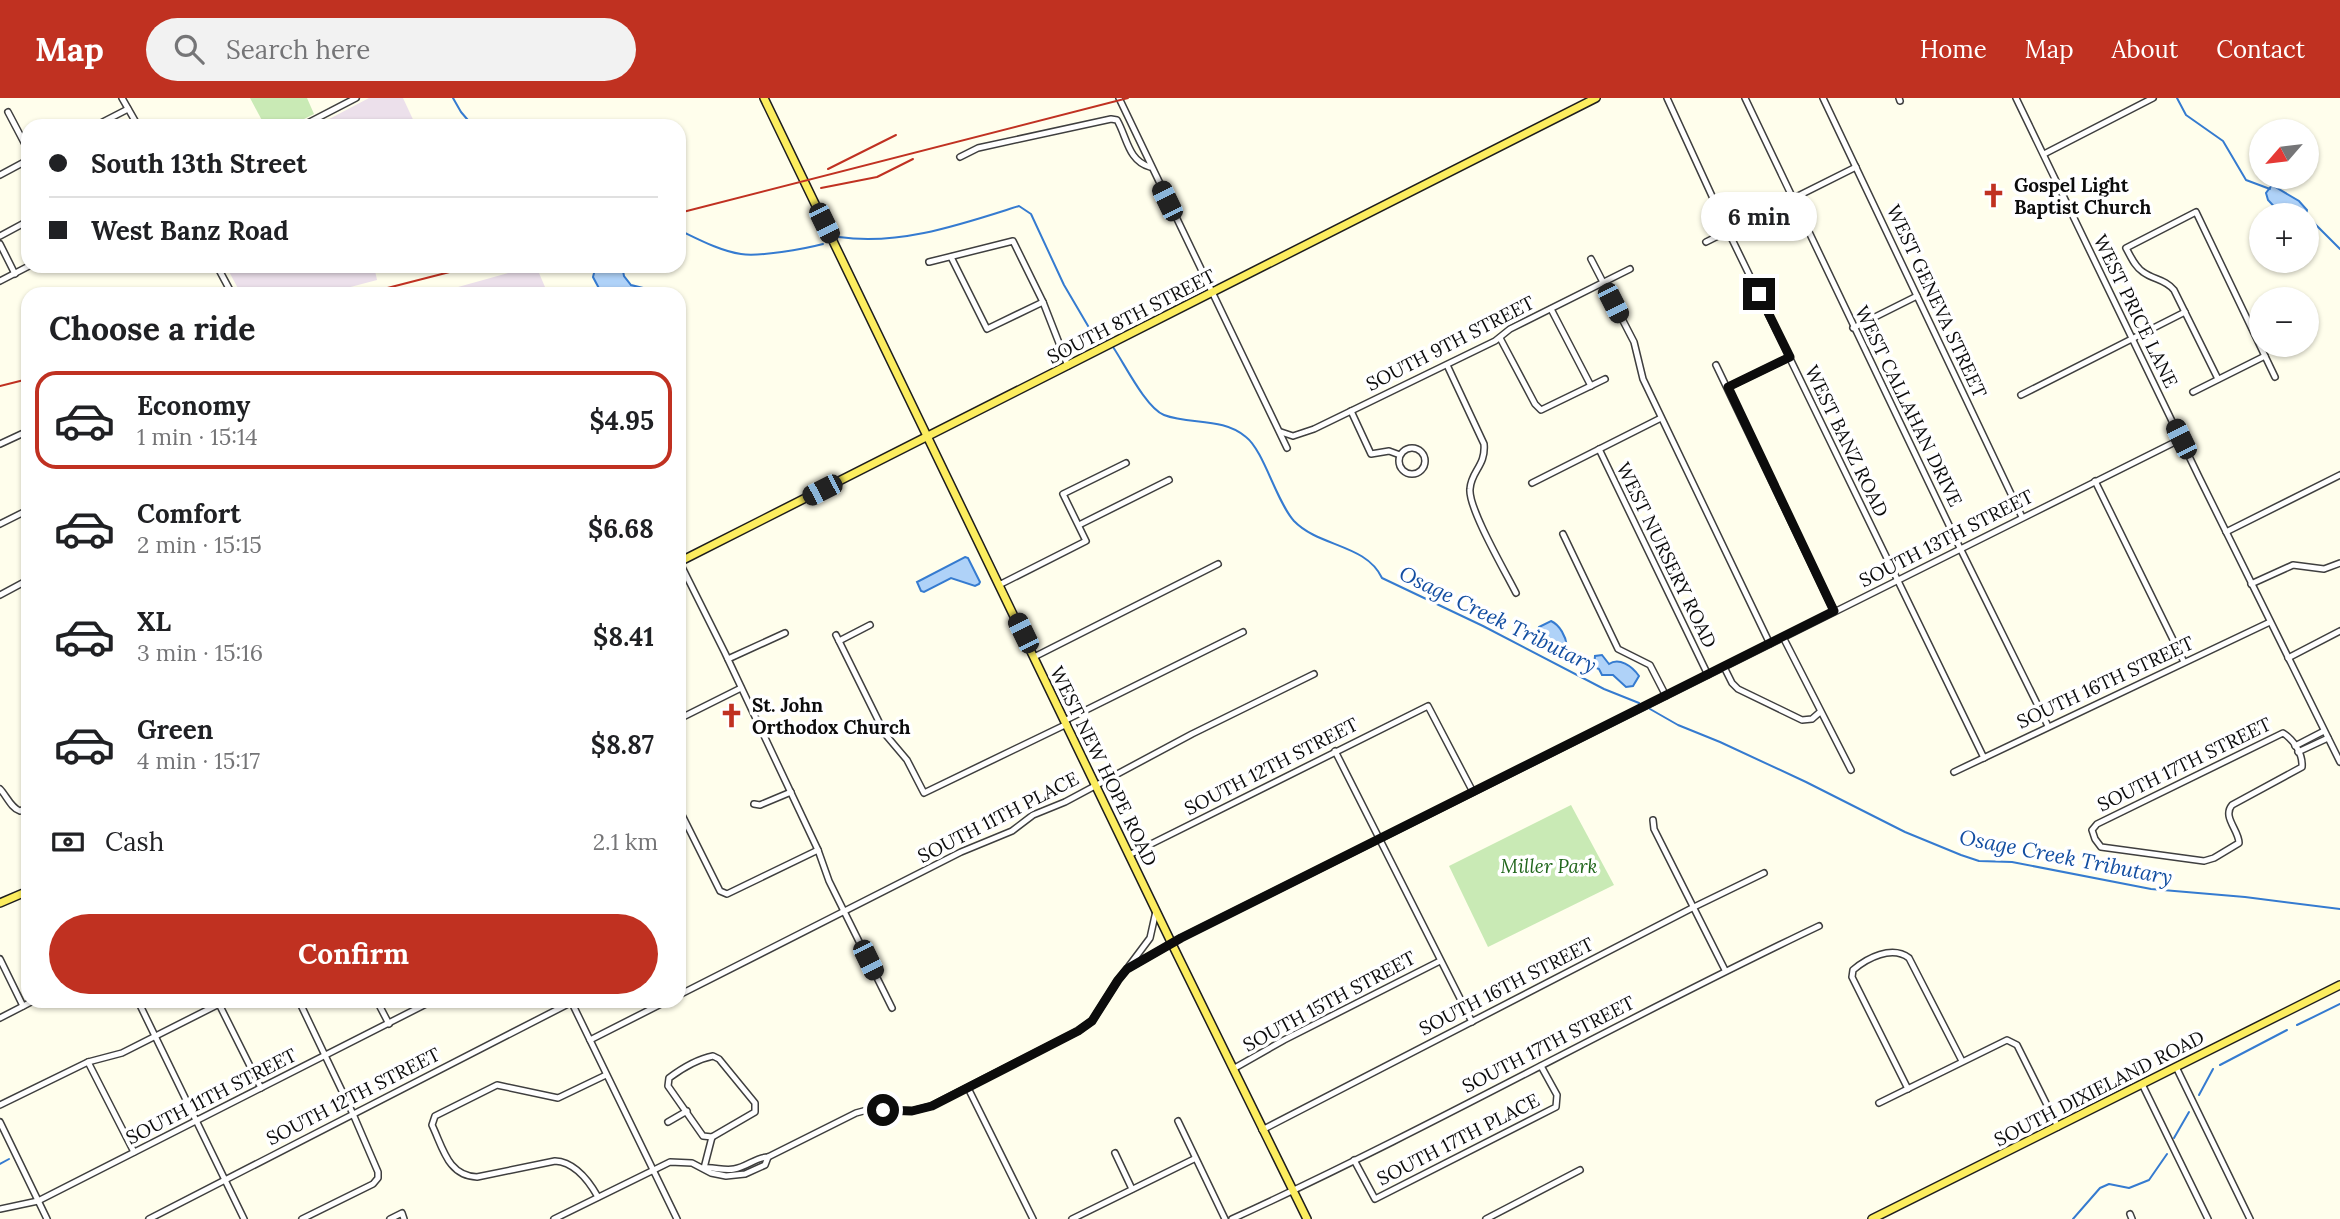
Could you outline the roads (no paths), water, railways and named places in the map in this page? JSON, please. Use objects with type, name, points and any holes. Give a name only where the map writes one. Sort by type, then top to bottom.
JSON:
[{"type":"main road","name":"WEST NEW HOPE ROAD","points":[[764,98],[1307,1219]]},
{"type":"main road","name":"SOUTH 8TH STREET","points":[[686,558],[1597,98]]},
{"type":"main road","points":[[0,903],[21,894]]},
{"type":"main road","name":"SOUTH DIXIELAND ROAD","points":[[1872,1219],[2340,985]]},
{"type":"street","points":[[122,98],[134,119]]},
{"type":"street","points":[[316,119],[356,98]]},
{"type":"street","points":[[1119,98],[1287,448]]},
{"type":"street","name":"WEST BANZ ROAD","points":[[1667,98],[1728,231],[1984,758]]},
{"type":"street","name":"WEST CALLAHAN DRIVE","points":[[1745,98],[1853,328],[2048,726]]},
{"type":"street","name":"WEST GENEVA STREET","points":[[1823,98],[2022,517]]},
{"type":"street","name":"WEST PRICE LANE","points":[[2016,98],[2340,762]]},
{"type":"street","points":[[2043,154],[2153,98]]},
{"type":"street","points":[[109,119],[128,109]]},
{"type":"street","points":[[8,112],[21,137]]},
{"type":"street","points":[[960,157],[978,148],[1111,119],[1117,120],[1135,158],[1141,165],[1150,167]]},
{"type":"street","points":[[0,175],[21,164]]},
{"type":"street","points":[[1706,242],[1856,167]]},
{"type":"street","points":[[2218,379],[2174,290],[2168,283],[2137,267],[2126,248],[2196,212],[2249,323]]},
{"type":"street","points":[[0,236],[21,226]]},
{"type":"street","points":[[929,262],[1013,241],[1043,302],[1068,366]]},
{"type":"street","points":[[0,244],[15,274]]},
{"type":"street","points":[[951,257],[987,330],[1043,302]]},
{"type":"street","points":[[1591,259],[1634,342],[1639,371],[1770,644]]},
{"type":"street","name":"SOUTH 9TH STREET","points":[[1280,432],[1293,436],[1314,429],[1447,365],[1630,269]]},
{"type":"street","points":[[0,281],[21,271]]},
{"type":"street","points":[[1853,328],[1916,296]]},
{"type":"street","points":[[1551,309],[1591,386]]},
{"type":"street","points":[[2021,395],[2185,313]]},
{"type":"street","points":[[1500,338],[1535,404],[1541,410],[1605,379]]},
{"type":"street","points":[[1728,387],[1790,357]]},
{"type":"street","points":[[2193,391],[2263,357]]},
{"type":"street","points":[[2265,357],[2275,377]]},
{"type":"street","points":[[1447,365],[1484,444],[1485,457],[1472,480],[1471,499],[1516,593]]},
{"type":"street","points":[[1716,365],[1834,611]]},
{"type":"street","points":[[1351,411],[1371,454],[1388,451],[1400,455]]},
{"type":"street","points":[[1532,483],[1661,418]]},
{"type":"street","points":[[0,444],[21,434]]},
{"type":"street","name":"SOUTH 13TH STREET","points":[[554,1219],[670,1162],[681,1161],[726,1176],[745,1174],[765,1164],[768,1157],[856,1113],[867,1110],[922,1109],[968,1088],[1092,1021],[1127,969],[1172,944],[2181,439]]},
{"type":"street","points":[[1408,448],[1416,449],[1424,457],[1424,465],[1415,474],[1406,472],[1399,463],[1400,455],[1408,448]]},
{"type":"street","name":"WEST NURSERY ROAD","points":[[1599,449],[1707,675]]},
{"type":"street","points":[[999,585],[1086,541],[1063,494],[1126,463]]},
{"type":"street","points":[[2226,533],[2340,475]]},
{"type":"street","points":[[1079,525],[1169,480]]},
{"type":"street","points":[[2095,481],[2184,662]]},
{"type":"street","points":[[0,524],[21,514]]},
{"type":"street","points":[[1563,534],[1618,649],[1650,665],[1666,696]]},
{"type":"street","points":[[2251,584],[2289,566],[2320,569],[2340,563]]},
{"type":"street","points":[[1034,657],[1218,565]]},
{"type":"street","points":[[686,576],[818,850],[829,881],[892,1008]]},
{"type":"street","points":[[0,583],[2,593],[21,584]]},
{"type":"street","name":"SOUTH 16TH STREET","points":[[1954,772],[2270,622]]},
{"type":"street","points":[[870,625],[837,638],[885,734],[907,760],[924,793],[1243,632]]},
{"type":"street","points":[[2288,658],[2340,631]]},
{"type":"street","points":[[728,659],[785,633]]},
{"type":"street","points":[[1783,637],[1851,770]]},
{"type":"street","name":"WEST NURSERY ROAD","points":[[1724,667],[1738,689],[1802,720],[1811,719],[1820,712]]},
{"type":"street","name":"SOUTH 11TH PLACE","points":[[686,992],[961,852],[1012,831],[1033,815],[1065,802],[1192,734],[1314,674]]},
{"type":"street","points":[[686,716],[741,688]]},
{"type":"street","name":"SOUTH 12TH STREET","points":[[1129,855],[1428,706],[1474,792]]},
{"type":"street","name":"SOUTH 17TH STREET","points":[[2283,733],[2291,738],[2297,749],[2302,767],[2232,805],[2228,810],[2240,838],[2239,843],[2214,859],[2195,860],[2101,847],[2095,839],[2092,830],[2097,824],[2276,735],[2283,733]]},
{"type":"street","name":"SOUTH 17TH STREET","points":[[2297,749],[2326,735]]},
{"type":"street","points":[[1335,751],[1472,1022]]},
{"type":"street","points":[[0,790],[6,793],[15,809],[21,810]]},
{"type":"street","points":[[754,804],[760,805],[790,792]]},
{"type":"street","points":[[1653,820],[1654,829],[1725,970]]},
{"type":"street","points":[[686,823],[720,891],[727,894],[818,850]]},
{"type":"street","name":"SOUTH 16TH STREET","points":[[1262,1130],[1764,873]]},
{"type":"street","points":[[1127,969],[1150,939],[1156,911]]},
{"type":"street","name":"SOUTH 17TH STREET","points":[[1232,1219],[1541,1066],[1725,970],[1819,926]]},
{"type":"street","points":[[1908,1088],[1852,977],[1853,970],[1886,953],[1898,952],[1912,961],[1962,1061]]},
{"type":"street","points":[[0,959],[21,1002]]},
{"type":"street","name":"SOUTH 15TH STREET","points":[[1233,1069],[1284,1040],[1440,961]]},
{"type":"street","points":[[0,1018],[21,1007]]},
{"type":"street","points":[[142,1008],[244,1219]]},
{"type":"street","points":[[0,1105],[88,1062],[122,1054],[211,1008]]},
{"type":"street","points":[[225,1008],[261,1088]]},
{"type":"street","points":[[302,1008],[353,1114],[378,1172],[378,1178],[373,1184],[302,1219]]},
{"type":"street","points":[[381,1008],[389,1024]]},
{"type":"street","name":"SOUTH 11TH STREET","points":[[0,1209],[38,1201],[419,1008]]},
{"type":"street","name":"SOUTH 12TH STREET","points":[[149,1219],[557,1008]]},
{"type":"street","points":[[574,1008],[677,1219]]},
{"type":"street","points":[[590,1040],[653,1008]]},
{"type":"street","points":[[1879,1103],[2003,1041],[2012,1041],[2017,1045],[2058,1127]]},
{"type":"street","points":[[713,1056],[719,1059],[755,1104],[755,1112],[712,1138],[703,1136],[687,1111],[668,1086],[669,1078],[705,1057],[713,1056]]},
{"type":"street","points":[[88,1062],[134,1152]]},
{"type":"street","name":"SOUTH 17TH PLACE","points":[[1354,1160],[1375,1199],[1556,1107],[1556,1095],[1541,1066]]},
{"type":"street","points":[[2176,1067],[2250,1219]]},
{"type":"street","points":[[598,1197],[572,1165],[565,1162],[555,1161],[477,1177],[466,1176],[450,1164],[432,1125],[435,1116],[497,1085],[558,1098],[606,1075]]},
{"type":"street","points":[[2141,1084],[2208,1219]]},
{"type":"street","points":[[968,1088],[1033,1219]]},
{"type":"street","points":[[668,1122],[687,1111]]},
{"type":"street","points":[[1178,1121],[1225,1219]]},
{"type":"street","points":[[0,1122],[47,1219]]},
{"type":"street","points":[[704,1168],[712,1138]]},
{"type":"street","points":[[1115,1153],[1132,1189]]},
{"type":"street","points":[[1072,1219],[1194,1159]]},
{"type":"street","points":[[1486,1219],[1580,1170]]},
{"type":"street","points":[[390,1219],[403,1216]]},
{"type":"water","points":[[2269,189],[2279,189],[2301,203],[2271,203],[2266,193]]},
{"type":"water","points":[[594,273],[623,273],[631,285],[639,287],[598,287],[593,277]]},
{"type":"water","points":[[965,557],[968,558],[979,584],[975,586],[951,578],[924,592],[921,591],[917,582]]},
{"type":"water","points":[[1551,621],[1562,632],[1567,646],[1556,651],[1537,633],[1539,627]]},
{"type":"water","points":[[1602,655],[1609,664],[1621,662],[1633,669],[1639,676],[1633,686],[1626,687],[1613,675],[1602,675],[1599,669],[1594,667],[1595,656]]},
{"type":"waterway","name":"Osage Creek Tributary","points":[[453,98],[467,119]]},
{"type":"waterway","points":[[2177,98],[2186,115],[2223,141],[2249,181]]},
{"type":"waterway","name":"Osage Creek Tributary","points":[[839,237],[862,239],[908,236],[931,232],[1019,206],[1031,214],[1064,285],[1091,331],[1105,336],[1109,342]]},
{"type":"waterway","points":[[2319,228],[2340,249]]},
{"type":"waterway","name":"Osage Creek Tributary","points":[[686,233],[717,247],[749,255],[823,244]]},
{"type":"waterway","name":"Osage Creek Tributary","points":[[1113,347],[1143,395],[1157,411],[1174,418],[1217,424],[1246,437],[1259,453],[1281,501],[1294,521],[1304,530],[1365,558],[1382,578],[1483,626],[1604,689],[1639,703]]},
{"type":"waterway","name":"Osage Creek Tributary","points":[[1650,709],[1678,725],[1806,782],[1905,832],[1979,861],[2012,862],[2151,889],[2340,909]]},
{"type":"waterway","points":[[2297,1025],[2340,1004]]},
{"type":"waterway","points":[[2220,1065],[2287,1030]]},
{"type":"waterway","points":[[2199,1095],[2213,1069]]},
{"type":"waterway","points":[[2174,1138],[2189,1112]]},
{"type":"waterway","points":[[2073,1219],[2100,1188],[2109,1184],[2129,1188],[2149,1180],[2167,1154]]},
{"type":"waterway","points":[[0,1164],[9,1159]]},
{"type":"railway","points":[[686,211],[1128,98]]},
{"type":"railway","points":[[828,169],[896,135]]},
{"type":"railway","points":[[821,188],[877,177],[913,159]]},
{"type":"railway","points":[[391,287],[446,273]]},
{"type":"railway","points":[[0,386],[21,381]]},
{"type":"place","name":"Gospel Light Baptist Church","points":[[1994,196]]},
{"type":"place","name":"St. John Orthodox Church","points":[[732,716]]},
{"type":"park label","name":"Miller Park","points":[[1549,866]]}]
